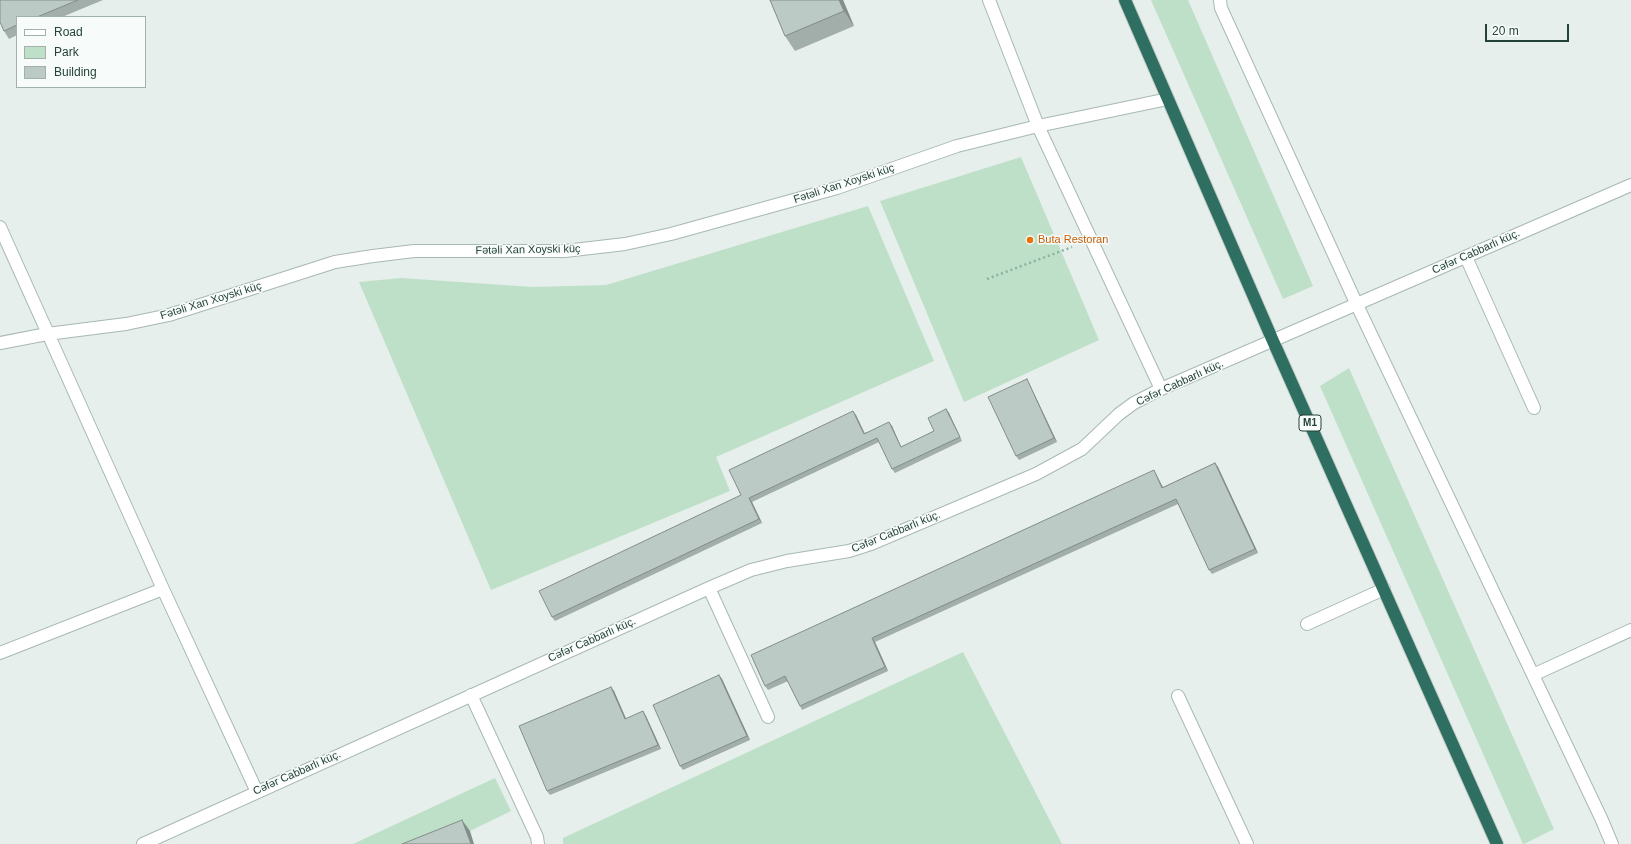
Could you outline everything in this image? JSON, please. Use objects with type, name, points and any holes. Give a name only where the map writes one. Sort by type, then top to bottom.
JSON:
[{"type":"highway","name":"M1","points":[[1125,0],[1273,340],[1497,844]]},
{"type":"street","points":[[989,0],[1038,126],[1161,390]]},
{"type":"street","points":[[1220,0],[1221,8],[1357,305],[1612,844]]},
{"type":"street","name":"Fətəli Xan Xoyski küç","points":[[0,343],[47,334],[126,324],[168,315],[335,262],[414,251],[565,251],[625,244],[664,236],[837,188],[957,146],[1038,126],[1168,99]]},
{"type":"street","name":"Cəfər Cabbarlı küç.","points":[[143,844],[471,695],[752,570],[787,561],[849,551],[871,544],[1036,474],[1082,449],[1119,414],[1134,403],[1273,340],[1357,305],[1631,185]]},
{"type":"street","points":[[0,227],[47,334],[257,792]]},
{"type":"street","points":[[1466,257],[1534,408]]},
{"type":"street","points":[[709,588],[768,717]]},
{"type":"street","points":[[0,653],[163,589]]},
{"type":"street","points":[[1307,624],[1384,589]]},
{"type":"street","points":[[1533,675],[1631,630]]},
{"type":"street","points":[[471,695],[537,837],[538,844]]},
{"type":"street","points":[[1178,696],[1247,844]]},
{"type":"path","points":[[987,279],[1091,240]]},
{"type":"green space","points":[[1151,0],[1188,0],[1313,286],[1283,299]]},
{"type":"green space","points":[[1021,157],[1099,340],[964,402],[880,201]]},
{"type":"green space","points":[[868,206],[934,361],[716,457],[730,491],[491,590],[359,282],[401,278],[533,287],[606,285]]},
{"type":"green space","points":[[1349,368],[1554,829],[1524,844],[1320,386]]},
{"type":"green space","points":[[963,652],[1062,844],[563,844],[563,838]]},
{"type":"green space","points":[[495,778],[511,811],[470,831],[438,844],[353,844]]},
{"type":"building","points":[[0,0],[78,0],[39,16],[16,16],[16,25],[4,31],[0,22]]},
{"type":"building","points":[[770,0],[839,0],[844,11],[785,36]]},
{"type":"building","points":[[1027,379],[1054,438],[1016,456],[988,397]]},
{"type":"building","points":[[946,409],[960,437],[892,469],[877,438],[749,498],[759,519],[552,617],[539,591],[741,495],[729,470],[853,411],[864,434],[889,422],[901,447],[934,431],[928,418]]},
{"type":"building","points":[[1215,463],[1255,549],[1209,570],[1176,499],[872,638],[885,667],[800,706],[785,676],[765,686],[751,655],[1154,470],[1162,488]]},
{"type":"building","points":[[719,675],[747,736],[680,766],[653,705]]},
{"type":"building","points":[[611,687],[625,719],[643,711],[658,745],[547,791],[519,726]]},
{"type":"building","points":[[462,820],[471,844],[402,844]]},
{"type":"place","name":"Buta Restoran","points":[[1030,240]]}]
